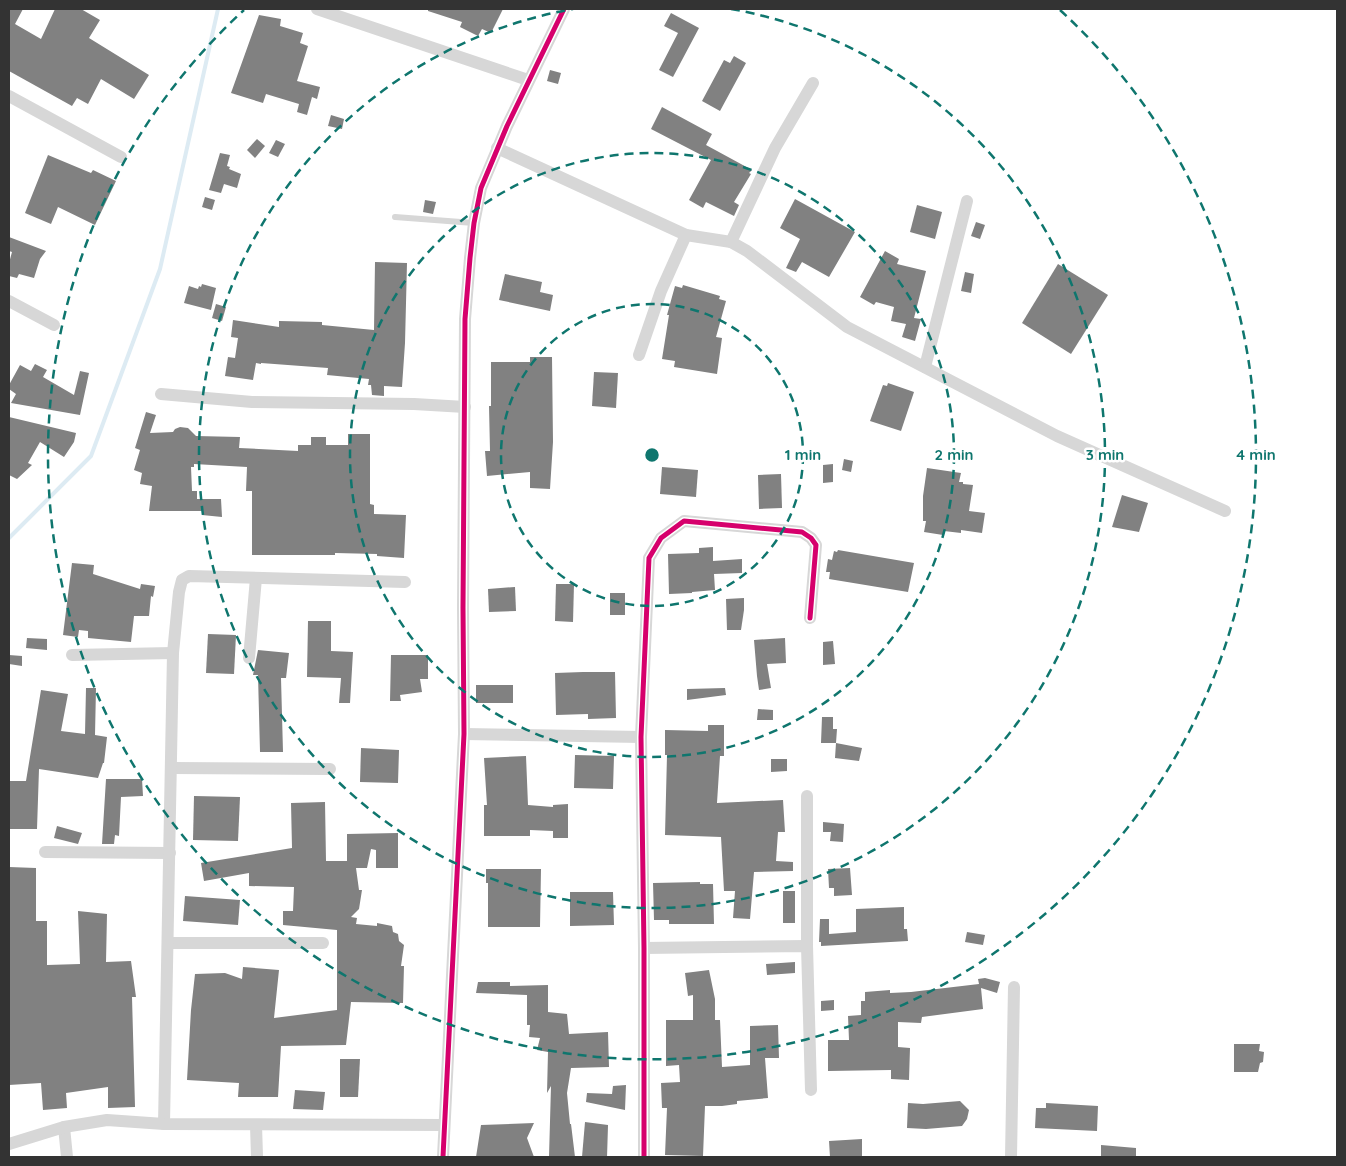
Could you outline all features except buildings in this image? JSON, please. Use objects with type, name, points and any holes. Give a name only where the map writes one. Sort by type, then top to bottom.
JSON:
[{"type":"street","points":[[317,9],[528,80]]},
{"type":"street","points":[[443,1157],[464,734],[465,319],[474,223],[481,188],[497,148],[528,80],[564,9]]},
{"type":"street","points":[[731,242],[775,148],[813,83]]},
{"type":"street","points":[[9,96],[120,157]]},
{"type":"street","points":[[497,148],[686,235],[731,242],[747,251],[847,327],[1057,436],[1226,511]]},
{"type":"street","points":[[925,367],[967,201]]},
{"type":"street","points":[[639,355],[661,291],[686,235]]},
{"type":"street","points":[[9,301],[54,325]]},
{"type":"street","points":[[161,394],[252,402],[414,404],[465,407]]},
{"type":"street","points":[[644,1157],[641,737],[649,558],[661,538],[684,521],[802,532],[816,544],[810,618]]},
{"type":"street","points":[[164,1124],[172,768],[172,654],[182,580],[190,576],[405,582]]},
{"type":"street","points":[[249,658],[256,578]]},
{"type":"street","points":[[72,655],[172,654]]},
{"type":"street","points":[[464,734],[641,737]]},
{"type":"street","points":[[172,768],[330,769]]},
{"type":"street","points":[[807,796],[807,946],[810,1090]]},
{"type":"street","points":[[45,852],[170,853]]},
{"type":"street","points":[[168,943],[323,942]]},
{"type":"street","points":[[644,948],[807,946]]},
{"type":"street","points":[[1011,1157],[1014,987]]},
{"type":"street","points":[[9,1144],[64,1127],[117,1120],[164,1124],[444,1125]]},
{"type":"street","points":[[256,1124],[257,1157]]},
{"type":"street","points":[[64,1127],[67,1157]]},
{"type":"lane","points":[[395,217],[474,223]]},
{"type":"waterway","points":[[9,538],[91,456],[160,269],[218,9]]},
{"type":"cycle path","points":[[443,1157],[464,734],[465,319],[470,258],[481,188],[507,126],[564,9]]},
{"type":"cycle path","points":[[644,1157],[641,737],[649,558],[661,538],[684,521],[802,532],[811,538],[816,545],[810,618]]}]
